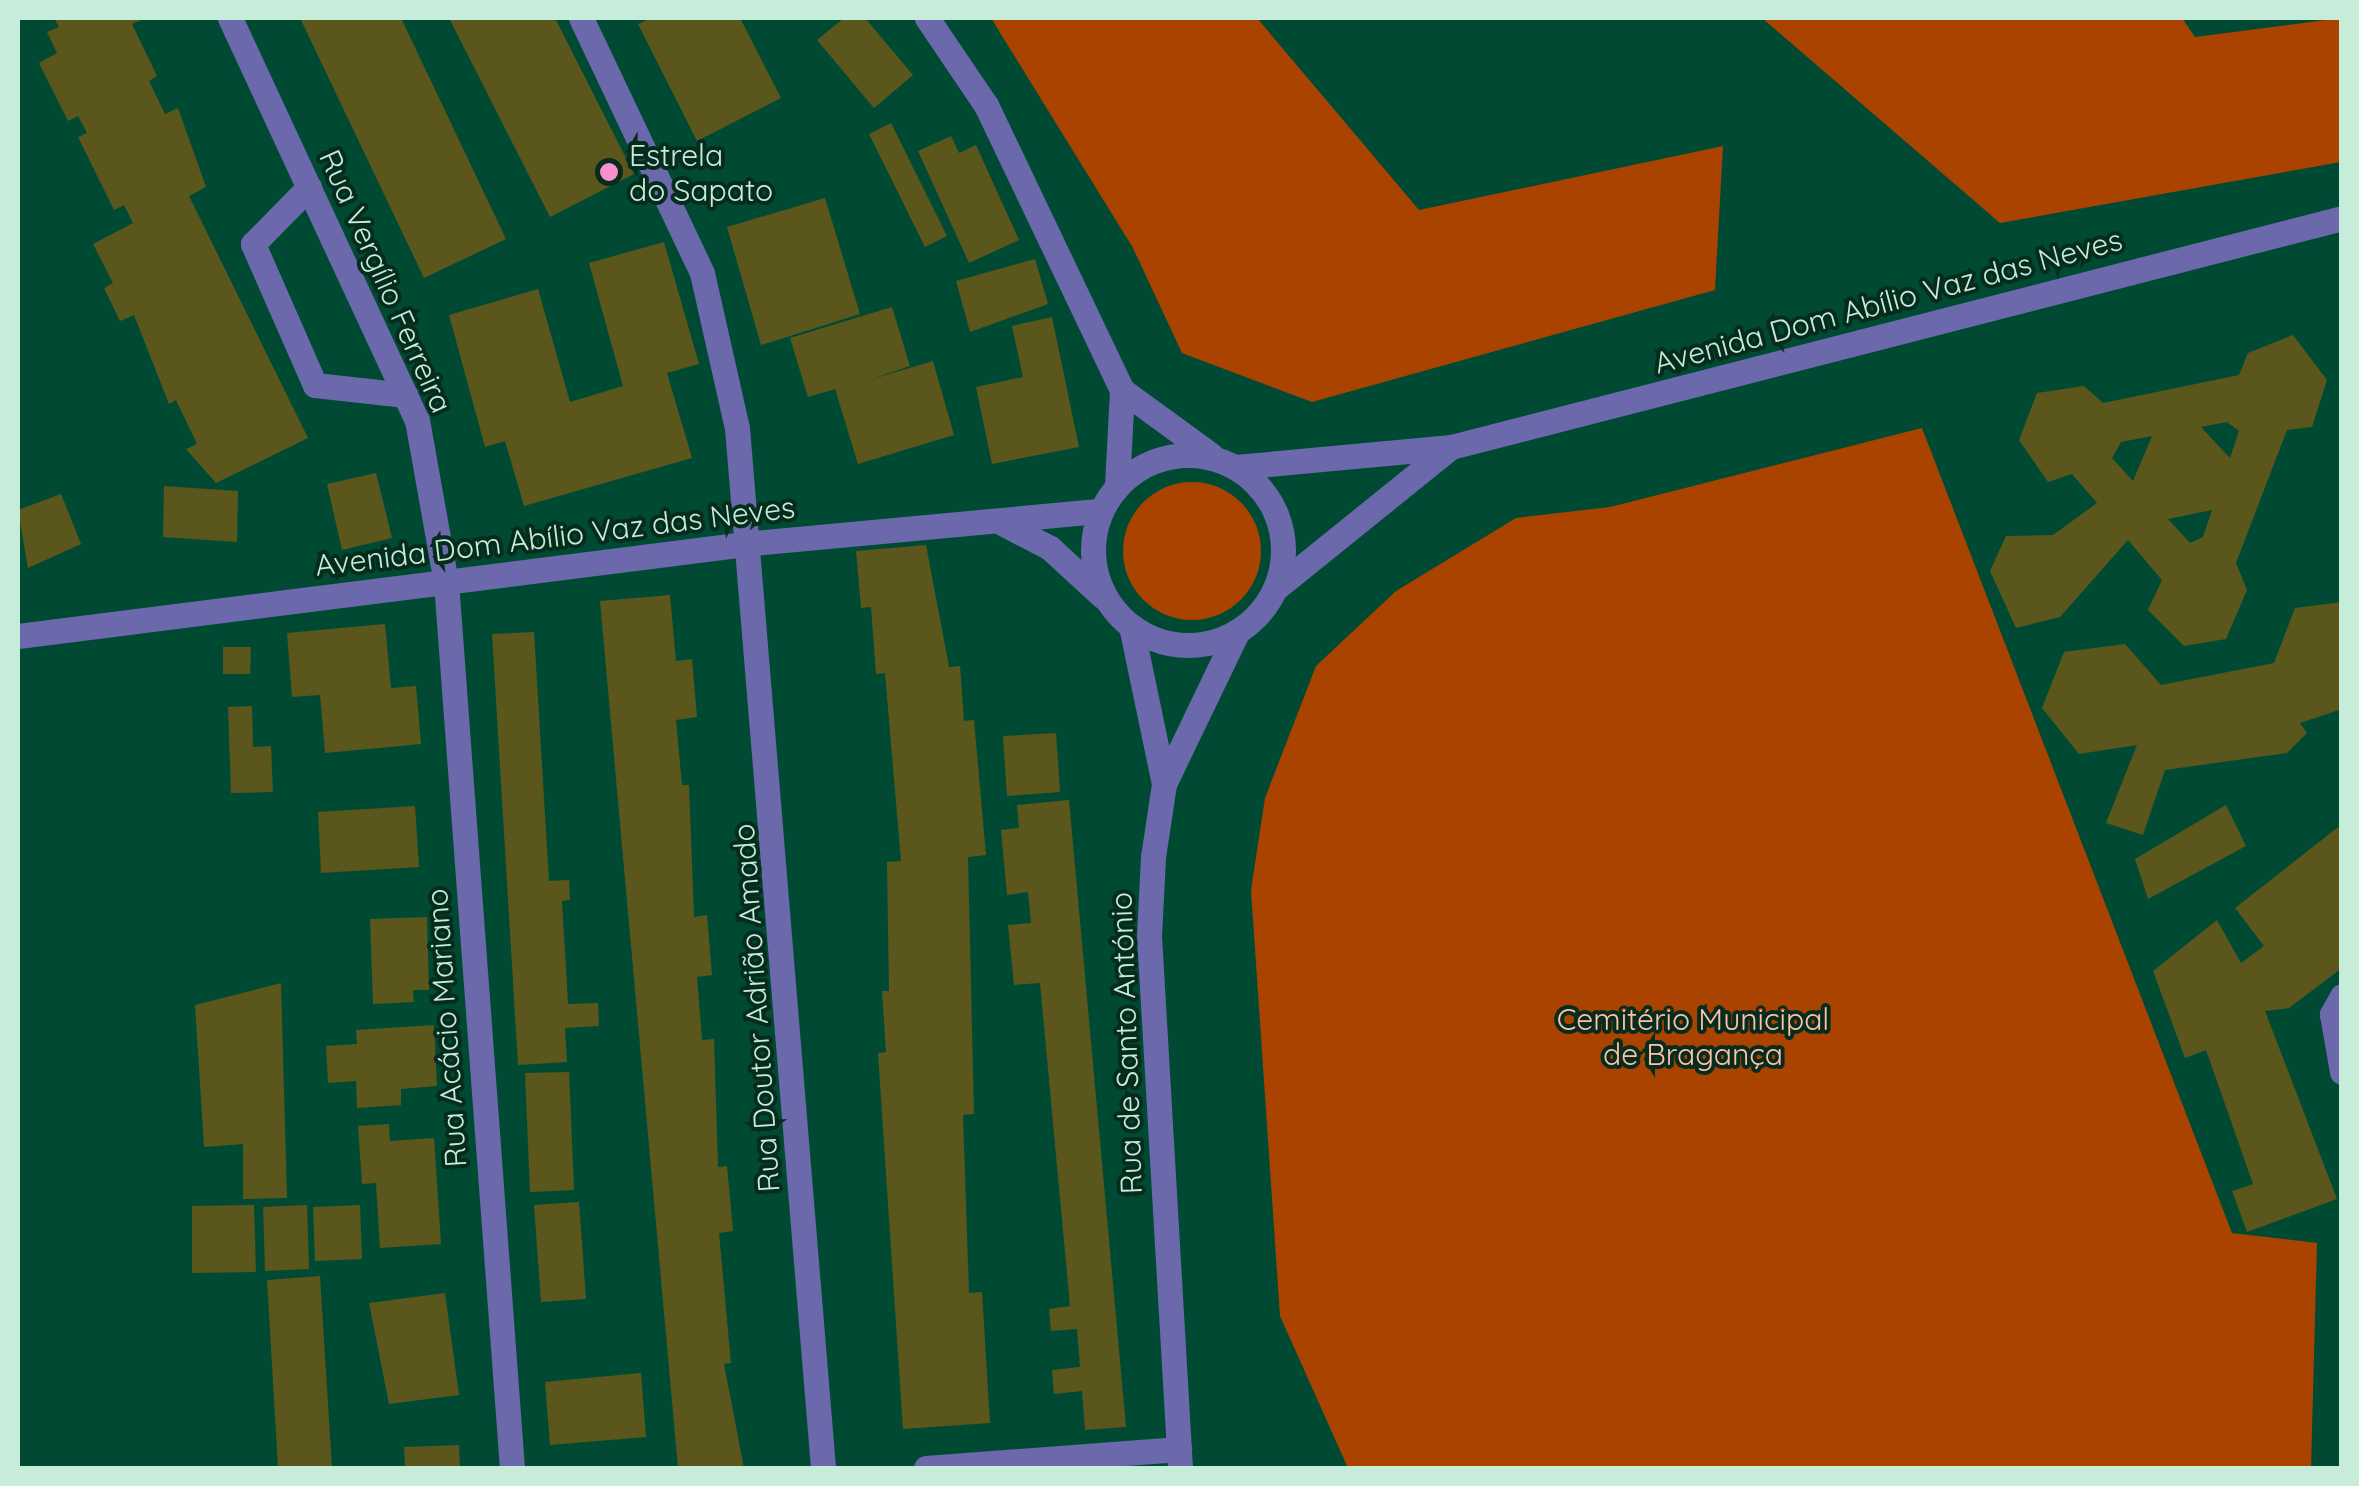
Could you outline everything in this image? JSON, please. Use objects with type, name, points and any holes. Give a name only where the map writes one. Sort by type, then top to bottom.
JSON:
[{"type":"street","name":"Rua Vergílio Ferreira","points":[[230,18],[405,395],[446,582]]},
{"type":"street","name":"Rua Doutor Adrião Amado","points":[[581,18],[702,273],[754,542],[823,1468]]},
{"type":"street","points":[[928,18],[986,105],[1122,390],[1117,486]]},
{"type":"street","points":[[309,187],[253,244],[315,385],[405,395]]},
{"type":"street","name":"Avenida Dom Abílio Vaz das Neves","points":[[1224,462],[1451,447],[2337,224]]},
{"type":"street","points":[[1122,390],[1224,462],[1271,502],[1282,529],[1276,588]]},
{"type":"street","points":[[1002,523],[1050,548],[1131,626],[1183,645],[1237,632],[1276,588],[1451,447]]},
{"type":"street","points":[[1106,599],[1093,540],[1101,511],[1117,486],[1161,458],[1224,462]]},
{"type":"street","name":"Avenida Dom Abílio Vaz das Neves","points":[[18,636],[754,542],[1002,523],[1101,511]]},
{"type":"street","name":"Rua Acácio Mariano","points":[[446,582],[512,1468]]},
{"type":"street","points":[[1131,626],[1164,784]]},
{"type":"street","name":"Rua de Santo António","points":[[1180,1459],[1149,936],[1164,784],[1237,632]]},
{"type":"street","points":[[2342,996],[2332,1014],[2342,1072]]},
{"type":"street","points":[[926,1468],[1180,1459]]},
{"type":"green space","points":[[991,18],[1257,18],[1419,210],[1723,146],[1715,290],[1312,402],[1182,353],[1133,248]]},
{"type":"green space","points":[[1762,18],[2182,18],[2195,37],[2341,18],[2341,162],[2000,223]]},
{"type":"green space","name":"Cemitério Municipal de Bragança","points":[[1922,428],[2232,1233],[2317,1243],[2311,1468],[1348,1468],[1280,1316],[1251,890],[1265,798],[1316,666],[1396,591],[1516,518],[1610,507]]},
{"type":"green space","points":[[1192,482],[1219,487],[1241,502],[1256,524],[1261,551],[1256,578],[1241,600],[1219,615],[1192,620],[1165,615],[1143,600],[1128,578],[1123,551],[1128,524],[1143,502],[1165,487]]},
{"type":"building","points":[[54,18],[145,18],[132,24],[157,76],[149,81],[165,114],[178,108],[206,187],[189,196],[308,438],[216,483],[186,449],[197,444],[176,400],[169,404],[134,315],[120,321],[104,288],[113,283],[93,244],[133,223],[124,205],[114,210],[78,137],[87,133],[78,116],[68,121],[39,63],[57,53],[47,32],[59,27]]},
{"type":"building","points":[[300,18],[401,18],[506,239],[424,278]]},
{"type":"building","points":[[449,18],[555,18],[634,174],[550,217]]},
{"type":"building","points":[[651,18],[740,18],[781,98],[697,141],[638,24]]},
{"type":"building","points":[[844,18],[865,18],[913,75],[874,108],[817,40]]},
{"type":"building","points":[[891,123],[947,236],[925,247],[869,134]]},
{"type":"building","points":[[951,136],[959,153],[976,145],[1019,240],[969,263],[918,151]]},
{"type":"building","points":[[825,198],[860,314],[761,345],[727,227]]},
{"type":"building","points":[[664,242],[699,364],[667,373],[692,458],[524,506],[505,441],[485,447],[449,315],[538,289],[570,402],[623,386],[589,263]]},
{"type":"building","points":[[1035,259],[1048,304],[970,332],[956,281]]},
{"type":"building","points":[[892,307],[910,366],[869,380],[933,361],[954,435],[858,464],[835,389],[808,397],[790,338]]},
{"type":"building","points":[[1052,317],[1079,447],[992,464],[976,387],[1023,377],[1012,326]]},
{"type":"building","points":[[2293,335],[2327,380],[2312,427],[2287,430],[2236,563],[2247,590],[2226,639],[2184,646],[2148,610],[2162,580],[2128,540],[2060,617],[2016,628],[1990,571],[2006,536],[2053,535],[2097,503],[2072,474],[2048,482],[2019,440],[2037,393],[2084,386],[2103,403],[2239,375],[2248,353]],"holes":[[[2227,422],[2239,431],[2230,458],[2201,427]],[[2152,436],[2133,481],[2112,458],[2121,442]],[[2212,510],[2203,537],[2190,543],[2168,519]]]},
{"type":"building","points":[[376,473],[392,538],[342,550],[327,484]]},
{"type":"building","points":[[164,486],[238,491],[237,542],[163,537]]},
{"type":"building","points":[[61,494],[81,544],[28,568],[18,510]]},
{"type":"building","points":[[926,545],[949,667],[960,666],[964,721],[974,720],[986,855],[968,857],[974,1114],[963,1115],[969,1293],[982,1292],[990,1423],[903,1429],[878,1053],[886,1052],[882,991],[889,991],[887,862],[901,861],[885,673],[876,674],[871,607],[861,608],[856,551]]},
{"type":"building","points":[[670,595],[676,661],[692,659],[697,717],[676,720],[682,785],[689,785],[694,917],[707,915],[712,975],[697,977],[702,1040],[714,1039],[718,1167],[727,1166],[733,1231],[719,1233],[731,1363],[724,1364],[744,1468],[678,1468],[600,601]]},
{"type":"building","points":[[2342,602],[2342,709],[2300,723],[2307,733],[2287,753],[2165,770],[2143,835],[2106,823],[2137,745],[2079,754],[2042,708],[2064,652],[2125,644],[2161,685],[2274,663],[2295,608]]},
{"type":"building","points":[[385,624],[391,688],[416,686],[421,744],[325,753],[320,695],[292,697],[287,633]]},
{"type":"building","points":[[534,632],[549,881],[569,880],[570,900],[562,901],[568,1004],[598,1003],[599,1026],[565,1028],[567,1062],[518,1065],[492,634]]},
{"type":"building","points":[[223,647],[251,647],[250,674],[223,674]]},
{"type":"building","points":[[252,706],[253,747],[271,746],[273,792],[231,793],[228,707]]},
{"type":"building","points":[[1056,733],[1060,792],[1007,796],[1003,736]]},
{"type":"building","points":[[1069,800],[1126,1427],[1085,1430],[1082,1391],[1054,1394],[1052,1370],[1080,1367],[1077,1329],[1051,1331],[1049,1309],[1070,1306],[1040,983],[1014,985],[1008,925],[1031,923],[1028,892],[1007,895],[1001,830],[1019,828],[1017,805]]},
{"type":"building","points":[[2226,805],[2246,846],[2148,899],[2135,859]]},
{"type":"building","points":[[415,806],[419,867],[321,873],[318,812]]},
{"type":"building","points":[[2342,824],[2342,968],[2289,1008],[2265,1011],[2337,1199],[2247,1232],[2232,1191],[2253,1184],[2206,1050],[2185,1058],[2153,971],[2217,920],[2241,963],[2264,946],[2235,908]]},
{"type":"building","points":[[427,917],[429,990],[413,990],[414,1002],[373,1004],[370,919]]},
{"type":"building","points":[[281,983],[287,1198],[243,1199],[243,1144],[204,1147],[195,1005]]},
{"type":"building","points":[[434,1025],[437,1086],[401,1089],[401,1105],[357,1108],[356,1081],[328,1083],[326,1046],[357,1044],[356,1030]]},
{"type":"building","points":[[569,1072],[574,1190],[530,1192],[525,1073]]},
{"type":"building","points":[[389,1124],[390,1141],[434,1138],[441,1244],[380,1248],[376,1183],[362,1184],[358,1126]]},
{"type":"building","points":[[579,1202],[586,1299],[541,1302],[534,1205]]},
{"type":"building","points":[[254,1205],[256,1272],[192,1273],[192,1206]]},
{"type":"building","points":[[307,1205],[309,1269],[265,1271],[263,1207]]},
{"type":"building","points":[[360,1205],[362,1259],[315,1261],[313,1207]]},
{"type":"building","points":[[320,1276],[332,1468],[278,1468],[267,1280]]},
{"type":"building","points":[[445,1293],[459,1395],[389,1404],[369,1303]]},
{"type":"building","points":[[641,1373],[646,1437],[550,1445],[545,1382]]},
{"type":"building","points":[[459,1445],[460,1468],[405,1468],[404,1447]]},
{"type":"place","name":"Estrela do Sapato","points":[[609,172]]}]
